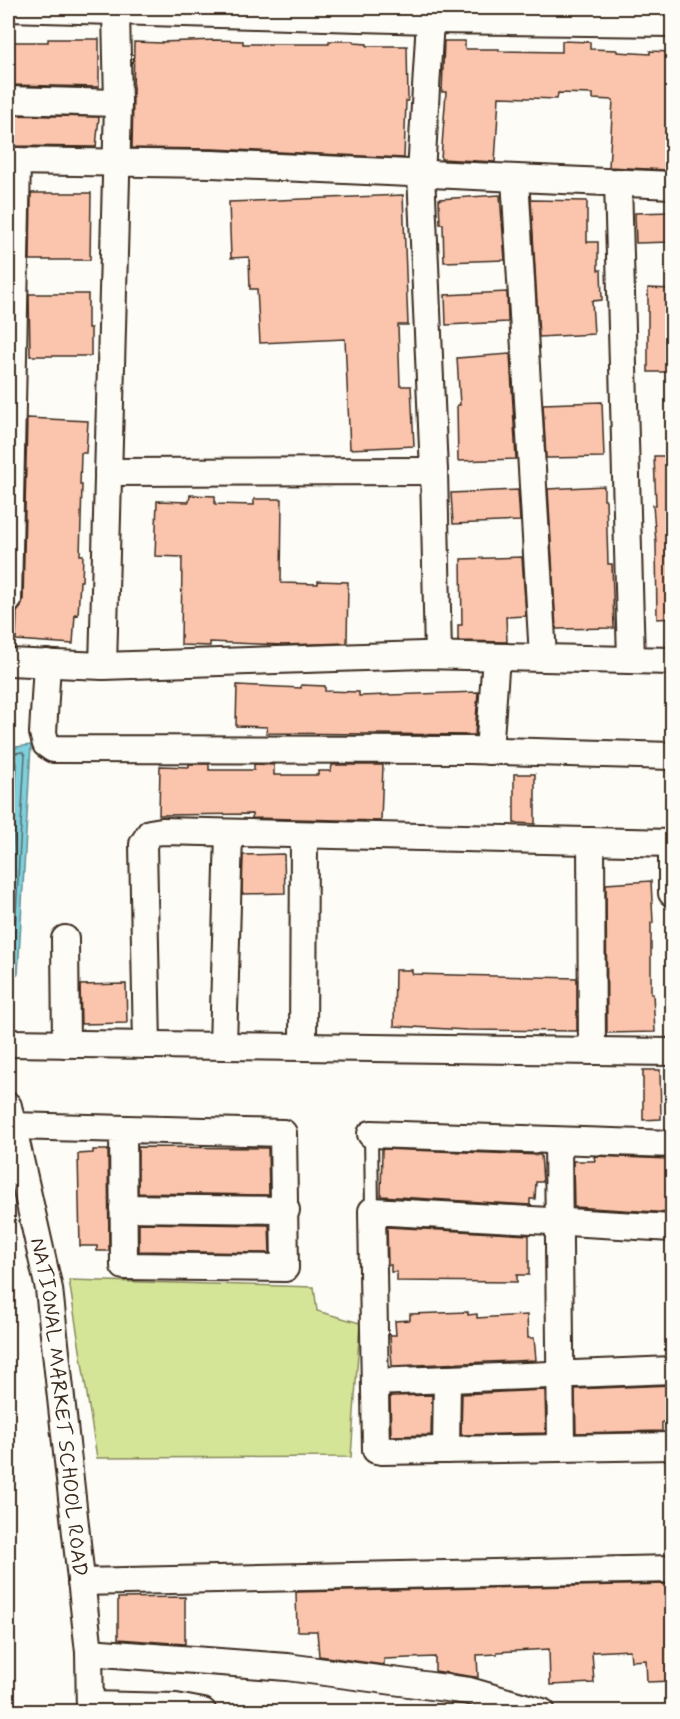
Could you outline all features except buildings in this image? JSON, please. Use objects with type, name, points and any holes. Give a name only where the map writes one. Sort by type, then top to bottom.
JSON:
[{"type":"street","points":[[8,8],[116,12],[183,10],[376,13],[430,20],[656,18]]},
{"type":"street","points":[[103,666],[118,103],[116,12]]},
{"type":"street","points":[[430,20],[421,173],[434,471],[438,655]]},
{"type":"street","points":[[8,100],[118,103]]},
{"type":"street","points":[[8,600],[12,161],[212,164],[672,185]]},
{"type":"street","points":[[515,178],[543,657]]},
{"type":"street","points":[[618,182],[631,660]]},
{"type":"street","points":[[108,472],[434,471]]},
{"type":"street","points":[[8,662],[103,666],[438,655],[672,661]]},
{"type":"street","points":[[489,751],[496,657]]},
{"type":"street","points":[[47,663],[43,733],[46,744],[53,749],[489,751],[672,756]]},
{"type":"street","points":[[147,1045],[143,844],[150,834],[162,831],[672,843],[672,893]]},
{"type":"street","points":[[223,1046],[229,833]]},
{"type":"street","points":[[303,1047],[304,835]]},
{"type":"street","points":[[591,841],[592,1051]]},
{"type":"street","points":[[65,939],[66,1044]]},
{"type":"street","points":[[8,1043],[672,1052]]},
{"type":"street","points":[[9,1116],[123,1129],[284,1132],[285,1268],[124,1266],[123,1129]]},
{"type":"street","name":"NATIONAL MARKET SCHOOL ROAD","points":[[9,1116],[49,1289],[89,1653],[90,1708]]},
{"type":"street","points":[[371,1134],[672,1144]]},
{"type":"street","points":[[558,1141],[561,1447]]},
{"type":"street","points":[[123,1208],[286,1210]]},
{"type":"street","points":[[672,1228],[372,1211],[376,1450],[672,1446]]},
{"type":"street","points":[[375,1382],[672,1370]]},
{"type":"street","points":[[446,1450],[447,1379]]},
{"type":"street","points":[[81,1582],[672,1569]]},
{"type":"street","points":[[89,1653],[287,1667],[470,1691],[542,1712]]},
{"type":"street","points":[[90,1708],[176,1707],[203,1712]]},
{"type":"lane","points":[[371,1134],[372,1211]]},
{"type":"green space","points":[[69,1280],[314,1287],[317,1311],[360,1323],[351,1457],[97,1458]]},
{"type":"water","points":[[31,745],[18,974],[8,976],[8,748]]}]
